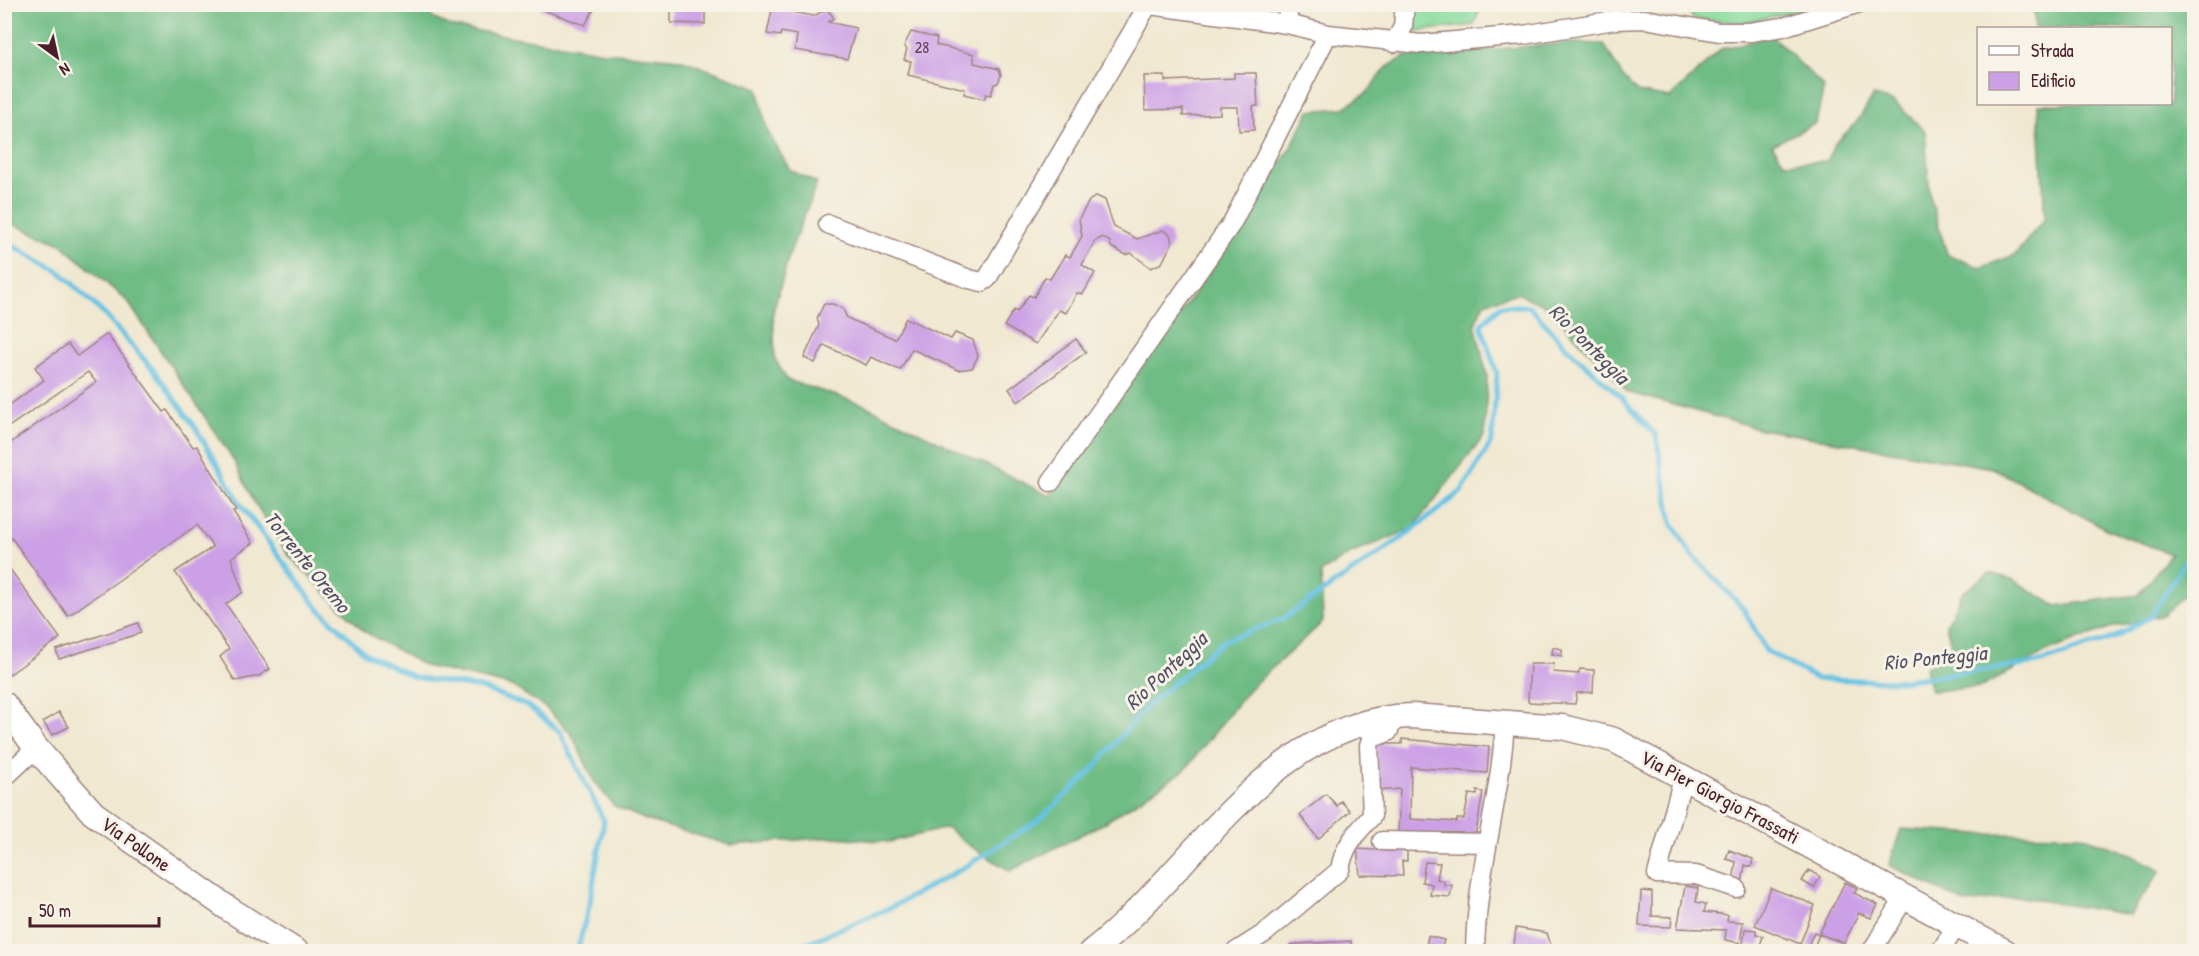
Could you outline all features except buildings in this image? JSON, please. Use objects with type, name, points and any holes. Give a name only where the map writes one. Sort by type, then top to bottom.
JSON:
[{"type":"street","points":[[1143,4],[1287,24],[1328,34],[1394,43],[1421,44],[1523,35],[1615,20],[1645,19],[1719,32],[1750,33],[1783,27],[1857,4]]},
{"type":"street","points":[[1287,24],[1289,4]]},
{"type":"street","points":[[1394,43],[1403,27],[1406,4]]},
{"type":"street","points":[[828,224],[969,279],[982,282],[987,279],[1148,5]]},
{"type":"street","points":[[1051,482],[1232,223],[1328,34]]},
{"type":"street","name":"Via Pollone","points":[[4,704],[36,748],[93,813],[219,902],[297,951]]},
{"type":"street","points":[[1235,951],[1265,933],[1340,870],[1342,857],[1348,844],[1372,816],[1369,745],[1372,738],[1388,732],[1404,716]]},
{"type":"street","name":"Via Pier Giorgio Frassati","points":[[1091,951],[1176,871],[1276,768],[1334,734],[1404,716],[1505,721],[1562,727],[1614,740],[2006,951]]},
{"type":"street","points":[[1475,951],[1475,911],[1503,765],[1505,721]]},
{"type":"street","points":[[4,778],[36,748]]},
{"type":"street","points":[[1683,778],[1657,874],[1696,875],[1736,888]]},
{"type":"street","points":[[1382,841],[1487,843]]},
{"type":"street","points":[[1871,951],[1905,897]]},
{"type":"street","points":[[1941,951],[1957,925]]},
{"type":"green space","points":[[17,4],[422,5],[434,19],[454,27],[604,52],[680,59],[758,88],[767,130],[790,170],[817,183],[790,252],[773,312],[775,359],[787,380],[862,404],[1050,496],[1246,221],[1291,147],[1309,111],[1344,108],[1367,93],[1387,67],[1407,56],[1571,43],[1604,44],[1622,76],[1637,92],[1670,98],[1721,49],[1772,36],[1824,87],[1816,123],[1772,145],[1785,163],[1827,161],[1834,145],[1856,123],[1874,96],[1894,102],[1925,131],[1930,197],[1947,254],[1980,268],[2015,255],[2045,218],[2038,105],[2172,105],[2172,27],[2035,27],[2034,5],[2194,5],[2194,586],[2163,615],[2109,628],[2050,650],[1981,687],[1931,691],[1925,668],[1953,651],[1946,625],[1962,593],[1989,573],[2012,579],[2056,606],[2138,595],[2171,554],[2108,530],[1993,468],[1761,429],[1627,392],[1548,307],[1517,293],[1484,303],[1475,324],[1487,375],[1485,435],[1412,529],[1352,553],[1321,572],[1323,622],[1249,689],[1185,770],[1104,823],[1010,871],[965,843],[947,828],[889,842],[836,837],[730,845],[646,820],[614,806],[594,781],[572,735],[546,708],[512,686],[425,666],[365,632],[288,555],[253,500],[233,459],[128,302],[61,244],[5,221],[4,24]]},
{"type":"green space","points":[[1409,5],[1481,5],[1474,25],[1406,32]]},
{"type":"green space","points":[[1686,5],[1820,5],[1744,23],[1693,19]]},
{"type":"green space","points":[[1901,829],[1978,834],[2079,835],[2130,854],[2161,870],[2130,915],[2020,897],[1965,903],[1889,865]]},
{"type":"waterway","name":"Torrente Oremo","points":[[4,241],[60,272],[105,315],[155,372],[195,427],[243,508],[317,607],[366,654],[414,677],[481,688],[528,706],[560,732],[604,821],[590,902],[577,952]]},
{"type":"waterway","name":"Rio Ponteggia","points":[[780,952],[892,907],[963,868],[1039,820],[1089,774],[1146,707],[1223,641],[1283,619],[1403,537],[1461,492],[1492,441],[1497,374],[1481,325],[1500,306],[1529,306],[1565,346],[1617,393],[1656,435],[1672,523],[1691,554],[1743,608],[1766,651],[1817,679],[1898,681],[2038,663],[2113,638],[2151,616],[2194,547]]}]
